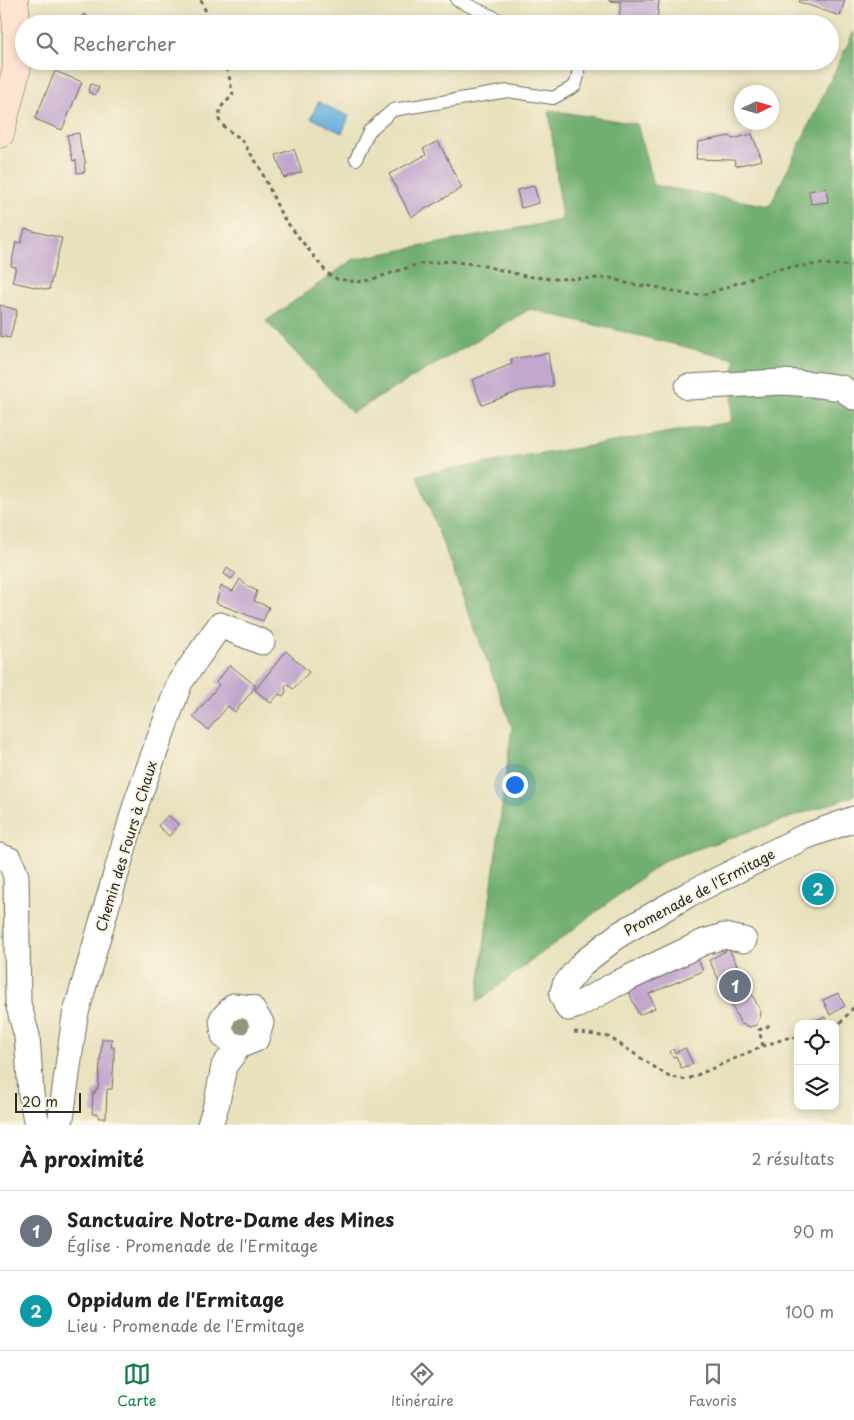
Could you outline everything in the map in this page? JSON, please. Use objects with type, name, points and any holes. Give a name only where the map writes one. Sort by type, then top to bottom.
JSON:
[{"type":"main road","points":[[0,76],[1,48],[14,9]]},
{"type":"main road","points":[[0,134],[16,70]]},
{"type":"street","points":[[688,387],[782,382],[842,388],[854,397]]},
{"type":"street","name":"Chemin des Fours à Chaux","points":[[60,1125],[75,1016],[137,801],[180,682],[220,625],[262,642]]},
{"type":"street","name":"Promenade de l'Ermitage","points":[[568,1008],[562,995],[565,985],[583,963],[620,934],[691,893],[804,836],[854,819]]},
{"type":"street","points":[[0,856],[10,860],[16,876],[18,1003],[27,1036],[31,1094],[38,1125]]},
{"type":"street","points":[[568,1008],[585,1002],[614,985],[704,942],[724,936],[744,940]]},
{"type":"street","points":[[215,1117],[224,1066],[239,1046]]},
{"type":"lane","points":[[457,0],[489,15]]},
{"type":"lane","points":[[356,160],[369,131],[393,110],[508,91],[553,98],[575,86],[579,75],[577,70]]},
{"type":"path","points":[[201,0],[207,15]]},
{"type":"path","points":[[227,70],[233,96],[220,108],[218,120],[226,129],[240,138],[259,166],[282,216],[327,273],[337,279],[358,282],[370,280],[418,264],[450,261],[481,265],[525,276],[572,279],[611,278],[629,284],[656,287],[689,295],[707,294],[777,269],[819,264],[854,266]]},
{"type":"path","points":[[839,1024],[854,1007]]},
{"type":"path","points":[[568,1008],[570,1032],[610,1037],[668,1076],[686,1080],[763,1046],[790,1037],[794,1038]]},
{"type":"path","points":[[763,1046],[759,1030],[773,1024]]},
{"type":"green space","points":[[854,31],[854,796],[665,860],[477,1002],[512,727],[417,475],[731,422],[735,359],[530,309],[352,413],[266,321],[354,259],[562,220],[549,110],[637,124],[653,185],[770,206],[835,70],[839,70],[839,62]]},
{"type":"water","points":[[318,102],[349,116],[342,133],[311,118]]},
{"type":"building","points":[[659,0],[658,15],[619,15],[621,2],[609,1]]},
{"type":"building","points":[[800,0],[845,0],[840,16],[799,2]]},
{"type":"building","points":[[55,71],[82,82],[62,130],[35,119]]},
{"type":"building","points":[[91,84],[99,87],[95,95],[88,92]]},
{"type":"building","points":[[79,133],[86,163],[84,164],[85,172],[77,173],[76,160],[73,161],[67,135]]},
{"type":"building","points":[[752,134],[762,160],[736,166],[734,160],[696,159],[698,142],[730,136],[732,139]]},
{"type":"building","points":[[438,141],[462,188],[411,217],[389,174],[426,155],[423,149]]},
{"type":"building","points":[[294,149],[302,172],[284,178],[276,155]]},
{"type":"building","points":[[534,186],[539,203],[521,208],[517,190]]},
{"type":"building","points":[[826,188],[828,202],[811,204],[809,191]]},
{"type":"building","points":[[25,229],[62,238],[49,290],[12,282],[16,267],[11,266],[16,242],[21,243]]},
{"type":"building","points":[[0,305],[17,310],[10,338],[0,336]]},
{"type":"building","points":[[548,353],[553,386],[520,391],[482,405],[472,380],[512,364],[511,359]]},
{"type":"building","points":[[227,568],[236,574],[231,579],[224,574]]},
{"type":"building","points":[[240,579],[247,586],[257,591],[254,601],[269,607],[263,621],[216,603],[221,586],[233,591]]},
{"type":"building","points":[[286,651],[309,672],[293,689],[287,684],[285,686],[286,692],[283,696],[279,694],[271,703],[255,690]]},
{"type":"building","points":[[230,665],[256,686],[235,712],[228,706],[208,730],[193,717],[219,685],[216,682]]},
{"type":"building","points":[[168,815],[179,825],[169,836],[158,826]]},
{"type":"building","points":[[729,949],[761,1012],[756,1025],[750,1027],[741,1024],[709,960]]},
{"type":"building","points":[[696,954],[703,971],[649,994],[655,1008],[639,1015],[625,983]]},
{"type":"building","points":[[838,993],[845,1006],[830,1015],[823,1000]]},
{"type":"building","points":[[102,1039],[112,1039],[111,1047],[114,1047],[114,1059],[112,1089],[107,1089],[106,1118],[98,1118],[99,1114],[92,1114],[93,1092],[95,1093],[96,1089],[98,1089]]},
{"type":"building","points":[[685,1048],[693,1064],[681,1068],[676,1056],[673,1057],[670,1052],[673,1049],[675,1053]]},
{"type":"place","name":"Oppidum de l'Ermitage","points":[[818,889]]},
{"type":"place","name":"Sanctuaire Notre-Dame des Mines","points":[[735,986]]}]
